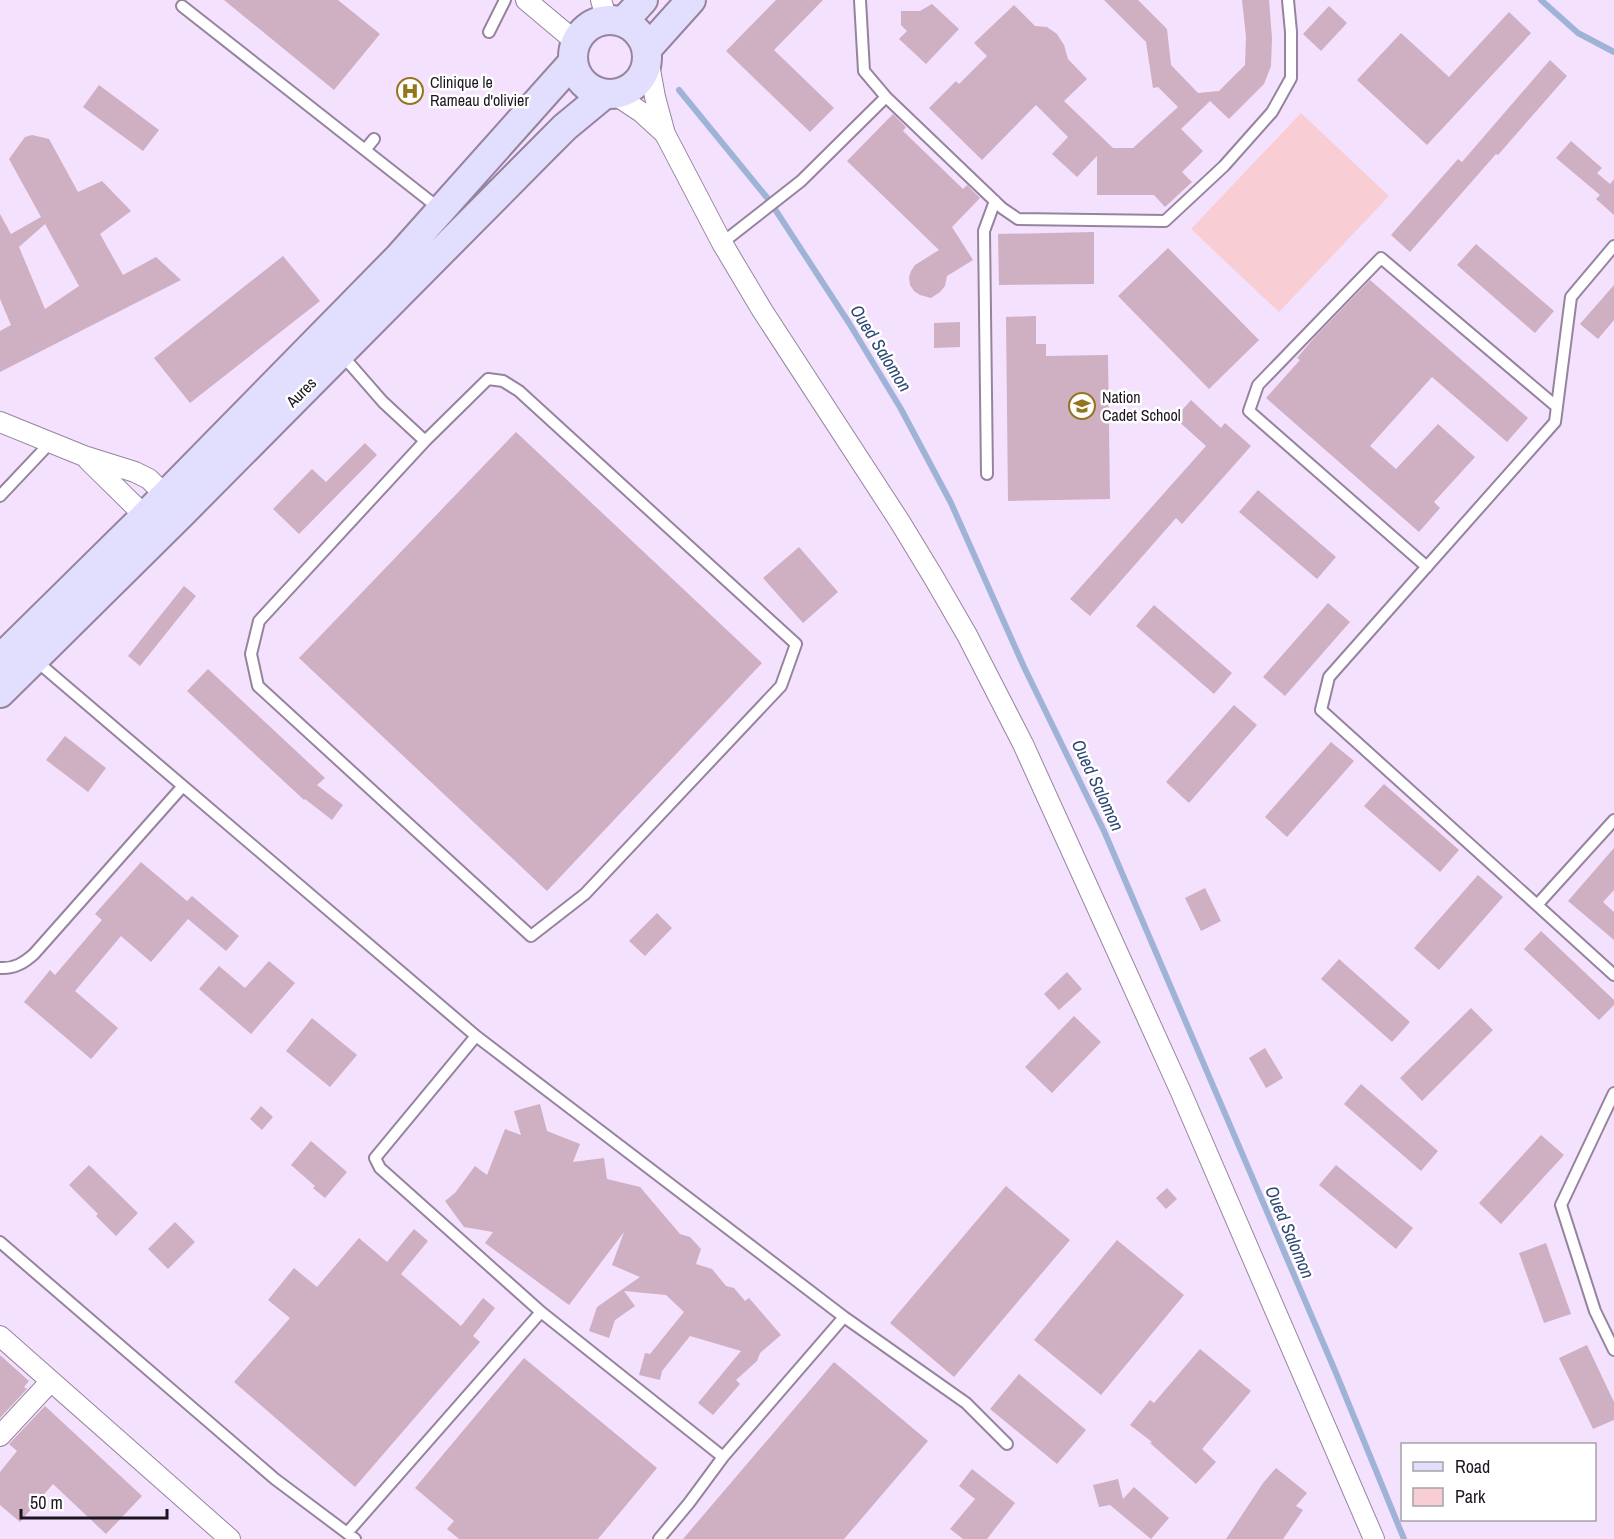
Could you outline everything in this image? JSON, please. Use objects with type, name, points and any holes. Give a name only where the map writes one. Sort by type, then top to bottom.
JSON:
[{"type":"street","points":[[526,0],[574,52],[579,77],[584,83],[590,88],[610,94],[641,112],[665,134]]},
{"type":"street","points":[[574,52],[581,33],[588,27],[610,14],[643,0]]},
{"type":"street","points":[[610,94],[625,91],[641,78],[647,54],[691,0]]},
{"type":"street","points":[[610,14],[634,28],[642,37],[665,134],[722,243],[762,310],[917,550],[967,635],[1023,744],[1180,1090],[1374,1539]]},
{"type":"street","name":"Aures","points":[[0,659],[174,503],[399,257],[574,52]]},
{"type":"street","name":"Aures","points":[[174,503],[340,352],[581,113],[610,94]]},
{"type":"street","points":[[0,422],[84,456],[135,472],[149,480],[174,503]]},
{"type":"street","points":[[84,456],[153,524]]},
{"type":"street","name":"Aures","points":[[0,693],[34,659],[153,524]]},
{"type":"street","points":[[0,1336],[230,1539]]},
{"type":"street","points":[[0,1436],[51,1381]]},
{"type":"lane","points":[[489,32],[505,0]]},
{"type":"lane","points":[[860,0],[864,71],[886,97],[995,201],[1018,219],[1165,221],[1231,158],[1272,112],[1291,78],[1288,0]]},
{"type":"lane","points":[[182,6],[441,209]]},
{"type":"lane","points":[[722,243],[792,189],[886,97]]},
{"type":"lane","points":[[365,150],[374,139]]},
{"type":"lane","points":[[987,474],[984,231],[995,201]]},
{"type":"lane","points":[[1614,246],[1570,297],[1555,422],[1329,677],[1321,710],[1614,975]]},
{"type":"lane","points":[[1426,567],[1249,411],[1258,385],[1381,258],[1557,407]]},
{"type":"lane","points":[[340,352],[383,402],[425,441]]},
{"type":"lane","points":[[488,379],[502,381],[528,399],[796,644],[781,686],[585,894],[531,936],[258,686],[251,654],[259,621],[425,441],[488,379]]},
{"type":"lane","points":[[0,496],[51,442]]},
{"type":"lane","points":[[34,659],[476,1036],[844,1317],[966,1403],[1007,1444]]},
{"type":"lane","points":[[0,968],[15,967],[26,962],[183,786]]},
{"type":"lane","points":[[1537,905],[1614,820]]},
{"type":"lane","points":[[476,1036],[375,1158],[380,1168],[541,1312],[723,1457]]},
{"type":"lane","points":[[1614,1094],[1562,1205],[1595,1311],[1614,1350]]},
{"type":"lane","points":[[0,1242],[275,1479],[351,1536],[541,1312]]},
{"type":"lane","points":[[659,1539],[723,1457],[844,1317]]},
{"type":"green space","points":[[1301,113],[1389,196],[1279,312],[1191,229]]},
{"type":"building","points":[[224,0],[338,0],[380,34],[334,90]]},
{"type":"building","points":[[776,0],[823,0],[774,50],[834,108],[810,132],[726,51]]},
{"type":"building","points":[[1104,0],[1138,0],[1167,29],[1171,65],[1198,93],[1219,91],[1245,65],[1246,37],[1242,0],[1269,0],[1272,38],[1271,66],[1264,84],[1229,119],[1210,101],[1181,129],[1203,151],[1182,172],[1192,182],[1165,207],[1154,195],[1097,195],[1097,156],[1077,177],[1052,154],[1068,137],[1036,105],[982,160],[929,108],[956,81],[959,84],[987,56],[974,43],[1014,5],[1035,26],[1047,27],[1057,34],[1064,45],[1068,59],[1087,79],[1064,101],[1113,148],[1133,148],[1178,107],[1158,87],[1153,88],[1146,42]]},
{"type":"building","points":[[932,4],[959,29],[926,64],[899,39],[907,31],[901,25],[901,11],[920,11]]},
{"type":"building","points":[[1329,6],[1347,23],[1321,51],[1303,34]]},
{"type":"building","points":[[1509,12],[1531,33],[1427,145],[1357,80],[1401,33],[1449,77]]},
{"type":"building","points":[[1550,60],[1567,76],[1410,252],[1391,235],[1458,159],[1462,162]]},
{"type":"building","points":[[99,85],[159,130],[143,151],[83,107]]},
{"type":"building","points":[[893,114],[906,127],[903,131],[963,189],[967,185],[980,198],[952,227],[973,260],[947,276],[945,286],[931,298],[914,291],[909,277],[915,265],[939,250],[847,161]]},
{"type":"building","points":[[32,135],[49,139],[78,192],[102,181],[131,211],[100,234],[123,275],[156,257],[181,280],[0,372],[0,331],[11,325],[0,299],[0,214],[11,234],[41,217],[9,159],[25,137]],"holes":[[[45,224],[79,286],[45,309],[19,247]]]},
{"type":"building","points":[[1571,141],[1602,168],[1597,173],[1610,184],[1614,179],[1614,215],[1596,199],[1600,195],[1556,158]]},
{"type":"building","points":[[1094,232],[1094,284],[999,285],[998,234]]},
{"type":"building","points":[[1476,244],[1554,311],[1535,333],[1457,265]]},
{"type":"building","points":[[1168,248],[1259,340],[1209,389],[1118,296]]},
{"type":"building","points":[[283,256],[320,301],[190,403],[154,358]]},
{"type":"building","points":[[1370,280],[1528,418],[1507,442],[1432,377],[1370,446],[1396,469],[1438,424],[1475,457],[1434,502],[1440,508],[1419,532],[1266,398],[1300,360],[1297,358],[1314,338]]},
{"type":"building","points":[[1614,285],[1614,320],[1598,339],[1580,324]]},
{"type":"building","points":[[1036,316],[1036,344],[1046,344],[1046,356],[1108,355],[1110,499],[1008,501],[1006,317]]},
{"type":"building","points":[[960,322],[960,347],[934,348],[934,323]]},
{"type":"building","points":[[1191,400],[1221,428],[1225,423],[1251,446],[1182,524],[1176,518],[1090,616],[1070,599],[1206,446],[1175,418]]},
{"type":"building","points":[[516,432],[762,663],[547,891],[299,658]]},
{"type":"building","points":[[365,443],[377,455],[299,534],[273,509],[312,469],[326,482]]},
{"type":"building","points":[[1258,490],[1336,557],[1317,579],[1239,512]]},
{"type":"building","points":[[799,547],[838,592],[803,623],[763,578]]},
{"type":"building","points":[[184,586],[196,596],[140,666],[128,656]]},
{"type":"building","points":[[1328,603],[1350,622],[1285,696],[1263,677]]},
{"type":"building","points":[[1154,605],[1232,673],[1214,694],[1136,626]]},
{"type":"building","points":[[208,669],[325,778],[317,785],[343,805],[332,820],[304,800],[187,691]]},
{"type":"building","points":[[1234,705],[1257,725],[1189,803],[1166,782]]},
{"type":"building","points":[[65,736],[106,768],[88,792],[46,760]]},
{"type":"building","points":[[1331,742],[1354,761],[1287,837],[1265,817]]},
{"type":"building","points":[[1384,784],[1459,850],[1440,872],[1364,806]]},
{"type":"building","points":[[1614,848],[1614,890],[1603,902],[1614,912],[1614,940],[1568,901]]},
{"type":"building","points":[[141,862],[187,901],[192,896],[239,936],[226,951],[188,919],[151,962],[121,936],[75,991],[118,1028],[91,1059],[24,1002],[50,970],[55,975],[102,920],[95,914]]},
{"type":"building","points":[[1478,875],[1503,897],[1439,970],[1414,948]]},
{"type":"building","points":[[1205,888],[1221,921],[1201,931],[1185,898]]},
{"type":"building","points":[[657,913],[672,928],[645,956],[629,941]]},
{"type":"building","points":[[1541,931],[1614,1000],[1614,1005],[1599,1020],[1524,949]]},
{"type":"building","points":[[1339,959],[1410,1022],[1392,1042],[1321,979]]},
{"type":"building","points":[[269,961],[295,983],[251,1034],[199,989],[219,966],[245,988]]},
{"type":"building","points":[[1067,972],[1082,989],[1059,1010],[1044,994]]},
{"type":"building","points":[[1471,1008],[1493,1030],[1422,1101],[1400,1078]]},
{"type":"building","points":[[1074,1016],[1101,1042],[1052,1093],[1025,1067]]},
{"type":"building","points":[[312,1018],[357,1055],[330,1087],[286,1051]]},
{"type":"building","points":[[1265,1048],[1283,1078],[1266,1088],[1249,1058]]},
{"type":"building","points":[[1361,1084],[1438,1151],[1421,1171],[1344,1104]]},
{"type":"building","points":[[540,1104],[547,1131],[580,1144],[573,1162],[604,1158],[607,1179],[640,1187],[680,1234],[690,1237],[701,1249],[696,1264],[712,1269],[726,1286],[734,1288],[745,1301],[749,1298],[781,1335],[760,1353],[757,1361],[736,1380],[740,1384],[713,1415],[698,1403],[741,1351],[690,1336],[662,1371],[660,1380],[639,1375],[645,1353],[650,1354],[684,1312],[666,1295],[624,1291],[635,1306],[615,1320],[609,1338],[589,1331],[597,1307],[640,1277],[612,1265],[624,1232],[569,1305],[485,1243],[493,1232],[464,1227],[445,1201],[455,1193],[475,1166],[487,1175],[505,1129],[521,1135],[514,1111]]},
{"type":"building","points":[[261,1106],[273,1117],[262,1130],[250,1119]]},
{"type":"building","points":[[1541,1135],[1564,1155],[1501,1224],[1479,1203]]},
{"type":"building","points":[[311,1141],[347,1172],[325,1198],[291,1165]]},
{"type":"building","points":[[89,1165],[138,1213],[116,1236],[69,1185]]},
{"type":"building","points":[[1336,1165],[1413,1228],[1396,1249],[1319,1185]]},
{"type":"building","points":[[1006,1186],[1070,1240],[954,1377],[890,1323]]},
{"type":"building","points":[[1167,1188],[1177,1199],[1166,1209],[1156,1198]]},
{"type":"building","points":[[175,1222],[195,1242],[168,1269],[148,1249]]},
{"type":"building","points":[[414,1229],[428,1241],[401,1274],[461,1326],[483,1298],[495,1308],[473,1336],[480,1342],[355,1487],[234,1382],[290,1318],[268,1300],[294,1268],[317,1287],[359,1238],[387,1262]]},
{"type":"building","points":[[1117,1240],[1184,1295],[1101,1395],[1034,1340]]},
{"type":"building","points":[[1546,1243],[1571,1314],[1544,1323],[1519,1253]]},
{"type":"building","points":[[1587,1345],[1614,1402],[1614,1420],[1593,1429],[1559,1358]]},
{"type":"building","points":[[1200,1349],[1251,1391],[1202,1449],[1216,1462],[1196,1484],[1150,1443],[1152,1442],[1130,1425],[1150,1400],[1154,1403]]},
{"type":"building","points":[[0,1355],[29,1381],[24,1387],[27,1389],[0,1418]]},
{"type":"building","points":[[524,1358],[657,1468],[598,1539],[459,1539],[447,1529],[454,1521],[415,1488]]},
{"type":"building","points":[[834,1362],[928,1441],[844,1539],[683,1539]]},
{"type":"building","points":[[1019,1374],[1086,1430],[1057,1464],[990,1409]]},
{"type":"building","points":[[45,1406],[142,1496],[106,1534],[53,1484],[20,1522],[0,1505],[0,1472],[17,1451],[9,1444]]},
{"type":"building","points":[[1276,1468],[1307,1493],[1296,1506],[1303,1510],[1283,1539],[1226,1539],[1263,1483]]},
{"type":"building","points":[[972,1469],[1015,1503],[987,1539],[963,1539],[950,1529],[975,1499],[959,1486]]},
{"type":"building","points":[[1118,1479],[1123,1499],[1134,1487],[1169,1518],[1151,1539],[1110,1505],[1099,1507],[1093,1485]]},
{"type":"waterway","name":"Oued Salomon","points":[[1541,0],[1578,33],[1614,52]]},
{"type":"waterway","name":"Oued Salomon","points":[[679,90],[769,200],[849,323],[901,409],[951,503],[1024,667],[1104,831],[1336,1373],[1404,1539]]},
{"type":"place","name":"Clinique le Rameau d'olivier","points":[[410,91]]},
{"type":"place","name":"Nation Cadet School","points":[[1082,406]]}]
